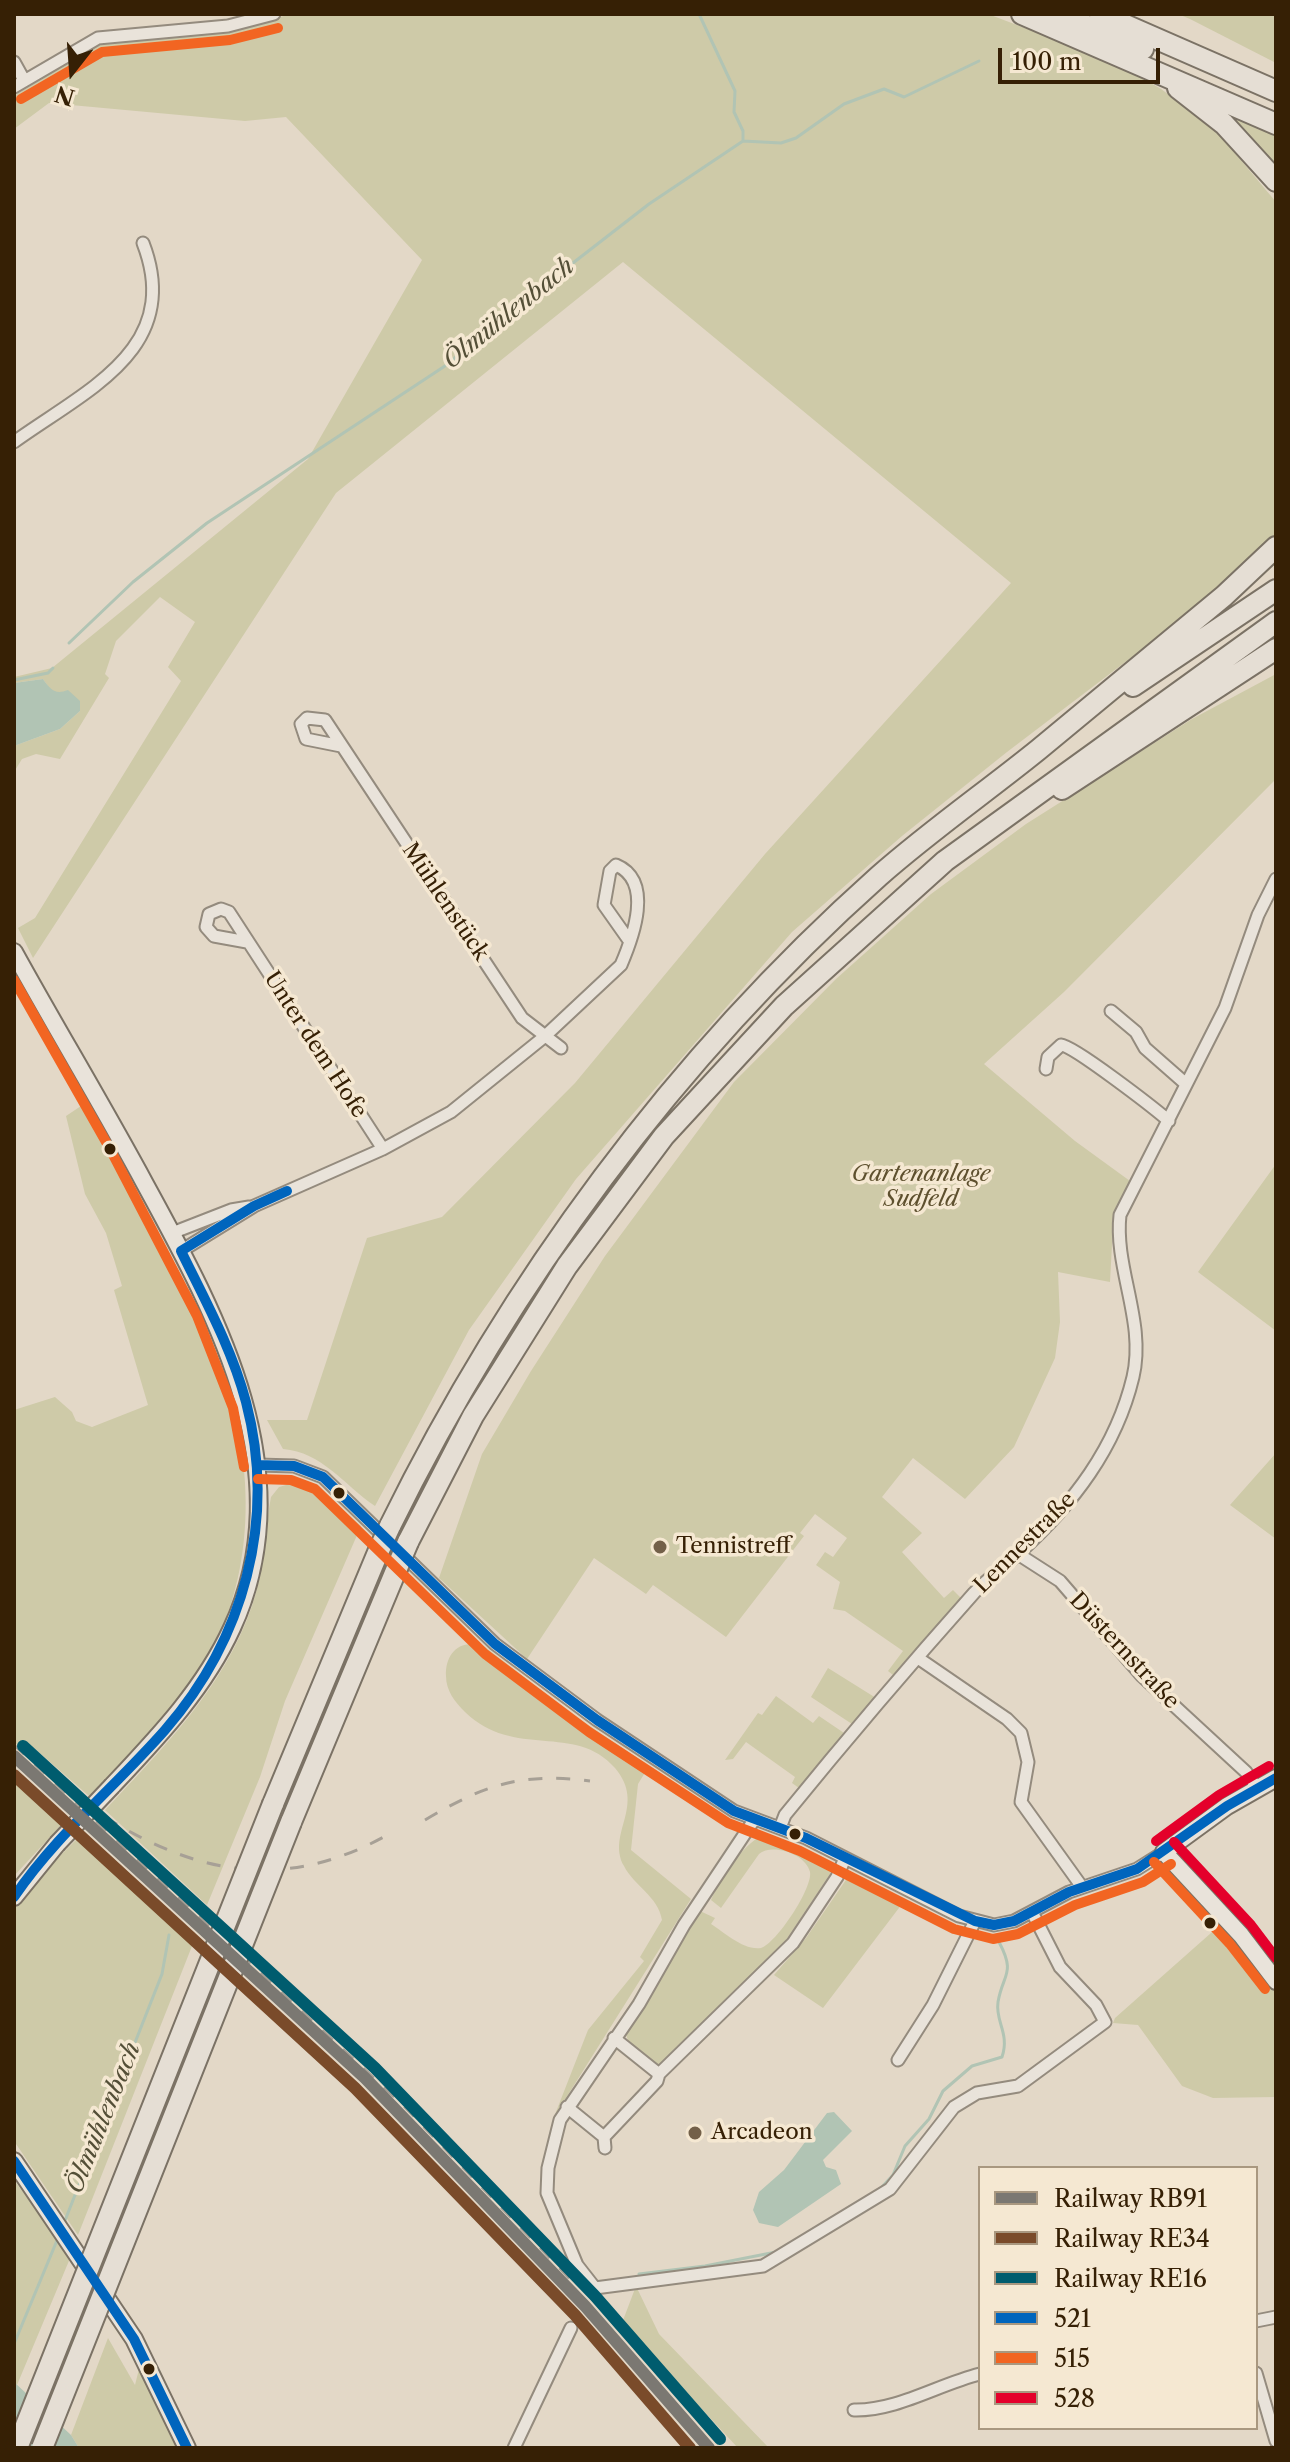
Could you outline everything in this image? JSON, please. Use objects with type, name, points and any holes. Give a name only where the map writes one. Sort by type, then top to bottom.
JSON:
[{"type":"highway","points":[[1022,14],[1149,66],[1276,124]]},
{"type":"highway","points":[[1058,14],[1276,110]]},
{"type":"highway","points":[[1100,14],[1276,91]]},
{"type":"highway","points":[[1130,14],[1276,78]]},
{"type":"highway","points":[[1149,66],[1224,124],[1276,181]]},
{"type":"highway","points":[[17,2448],[273,1804],[379,1550],[484,1351],[541,1262],[631,1141],[729,1027],[879,876],[1224,596],[1276,547]]},
{"type":"highway","points":[[1224,596],[1276,561]]},
{"type":"highway","points":[[1036,751],[1276,590]]},
{"type":"highway","points":[[42,2448],[291,1822],[408,1542],[473,1416],[527,1327],[614,1201],[664,1136],[795,995],[945,861],[1276,622]]},
{"type":"highway","points":[[987,832],[1196,704],[1276,649]]},
{"type":"highway","points":[[1196,704],[1276,666]]},
{"type":"street","points":[[14,62],[19,83],[98,38],[228,26],[274,14]]},
{"type":"street","points":[[14,442],[115,370],[135,348],[150,320],[153,294],[154,271],[143,243]]},
{"type":"street","name":"Mühlenstück","points":[[341,746],[522,1018],[561,1048]]},
{"type":"street","points":[[181,1251],[254,1206],[383,1149],[451,1112],[544,1037],[621,965],[628,939],[639,896],[629,874],[616,865],[610,871],[604,905],[628,939]]},
{"type":"street","name":"Lennestraße","points":[[780,1828],[785,1815],[986,1580],[1018,1554],[1088,1477],[1115,1433],[1136,1362],[1133,1310],[1120,1244],[1120,1215],[1238,978],[1258,915],[1272,898],[1276,879]]},
{"type":"street","name":"Unter dem Hofe","points":[[247,942],[383,1149]]},
{"type":"street","points":[[14,952],[172,1233],[235,1367],[247,1404],[258,1465],[260,1502],[254,1560],[233,1626],[203,1681],[167,1728],[57,1844],[14,1897]]},
{"type":"street","points":[[1111,1011],[1136,1032],[1145,1048],[1186,1084]]},
{"type":"street","points":[[1046,1069],[1048,1057],[1061,1045],[1068,1046],[1098,1070],[1129,1087],[1169,1121]]},
{"type":"street","points":[[172,1233],[231,1210],[254,1206]]},
{"type":"street","points":[[258,1465],[294,1466],[323,1477],[466,1619],[512,1658],[696,1787],[754,1820],[780,1828],[975,1921],[1004,1924],[1082,1887],[1137,1869],[1276,1778]]},
{"type":"street","name":"Düsternstraße","points":[[1018,1554],[1060,1581],[1142,1676],[1246,1772],[1258,1789]]},
{"type":"street","points":[[918,1658],[1007,1719],[1021,1733],[1028,1762],[1021,1802],[1082,1887]]},
{"type":"street","points":[[754,1820],[567,2107],[554,2140],[546,2176],[547,2193],[577,2265],[595,2288],[763,2266],[890,2189],[954,2107],[977,2093],[1018,2086],[1105,2022],[1096,2005],[1060,1967],[1032,1912]]},
{"type":"street","points":[[1164,1852],[1241,1935],[1276,1981]]},
{"type":"street","points":[[567,2107],[604,2143],[657,2081],[659,2074],[793,1943],[829,1890],[845,1858]]},
{"type":"street","points":[[898,2060],[933,2005],[975,1921]]},
{"type":"street","points":[[614,2038],[659,2074]]},
{"type":"street","points":[[14,2161],[134,2339],[187,2448]]},
{"type":"street","points":[[518,2447],[571,2328]]},
{"type":"street","points":[[854,2410],[874,2410],[948,2382],[978,2374]]},
{"type":"street","points":[[1258,2380],[1276,2441]]},
{"type":"green space","points":[[291,14],[988,14],[1117,63],[1161,89],[1213,127],[1276,202],[1276,539],[1245,571],[1007,752],[902,836],[792,932],[576,1179],[469,1330],[375,1506],[321,1463],[297,1451],[283,1449],[267,1420],[307,1420],[367,1238],[442,1217],[575,1083],[765,854],[1011,583],[623,262],[336,493],[33,958],[18,928],[35,918],[181,681],[168,667],[195,622],[160,597],[116,641],[105,674],[109,678],[60,759],[36,754],[22,759],[14,772],[14,746],[60,729],[80,711],[51,691],[43,679],[14,683],[14,677],[52,668],[308,459],[422,260],[286,117],[245,121],[49,103],[14,129],[14,96],[99,43],[236,29]]},
{"type":"green space","points":[[1178,14],[1276,14],[1276,63],[1190,19]]},
{"type":"green space","points":[[1208,99],[1276,134],[1276,165],[1248,133]]},
{"type":"green space","name":"Gartenanlage Sudfeld","points":[[1276,674],[1276,779],[1064,992],[984,1064],[1075,1141],[1130,1181],[1113,1226],[1110,1282],[1058,1272],[1060,1322],[1055,1358],[1014,1447],[965,1499],[913,1458],[882,1497],[922,1533],[902,1552],[944,1598],[953,1590],[963,1600],[893,1675],[888,1671],[903,1651],[845,1611],[833,1609],[840,1582],[816,1565],[825,1552],[833,1557],[847,1538],[815,1514],[800,1533],[804,1536],[726,1637],[653,1585],[646,1594],[594,1558],[527,1659],[439,1578],[482,1454],[605,1256],[734,1082],[836,979],[931,894],[1026,824],[1192,719]]},
{"type":"green space","points":[[81,1106],[145,1210],[178,1286],[215,1357],[232,1405],[245,1482],[241,1560],[233,1598],[220,1635],[202,1670],[178,1704],[89,1796],[34,1748],[27,1754],[14,1742],[14,1410],[55,1397],[72,1412],[76,1421],[92,1427],[148,1405],[114,1290],[122,1286],[106,1233],[85,1194],[66,1116]]},
{"type":"green space","points":[[1276,1164],[1276,1331],[1198,1272]]},
{"type":"green space","points":[[1276,1453],[1276,1539],[1230,1505]]},
{"type":"green space","points":[[293,1483],[320,1490],[361,1526],[285,1701],[260,1777],[207,1905],[105,1810],[190,1716],[225,1664],[240,1636],[256,1593],[271,1497],[279,1487]]},
{"type":"green space","points":[[473,1644],[485,1647],[572,1714],[649,1766],[638,1784],[631,1850],[691,1899],[554,2117],[588,2030],[644,1961],[640,1957],[662,1920],[656,1904],[628,1873],[620,1854],[627,1795],[624,1782],[615,1768],[599,1754],[582,1747],[503,1735],[465,1712],[449,1691],[446,1669],[456,1649]]},
{"type":"green space","points":[[828,1668],[876,1698],[852,1724],[811,1697]]},
{"type":"green space","points":[[776,1696],[813,1723],[819,1716],[844,1733],[799,1788],[792,1783],[795,1777],[746,1742],[733,1759],[725,1760],[758,1713],[762,1715]]},
{"type":"green space","points":[[14,1777],[63,1823],[14,1876]]},
{"type":"green space","points":[[767,1834],[830,1862],[830,1874],[782,1946],[659,2068],[629,2043],[625,2032],[646,2004],[700,1911],[715,1918],[711,1924],[734,1940],[748,1947],[761,1948],[784,1926],[806,1890],[810,1872],[802,1860],[788,1852],[772,1850],[759,1854],[721,1908],[711,1900],[726,1872],[742,1852]]},
{"type":"green space","points":[[79,1837],[194,1941],[78,2235],[14,2141],[14,1911],[26,1889]]},
{"type":"green space","points":[[857,1876],[905,1900],[823,2008],[774,1975],[806,1938],[848,1877]]},
{"type":"green space","points":[[1220,1925],[1276,1990],[1276,2097],[1213,2098],[1182,2086],[1138,2025],[1113,2023]]},
{"type":"green space","points":[[14,2180],[71,2256],[17,2385],[14,2382]]},
{"type":"green space","points":[[636,2286],[659,2334],[769,2448],[738,2448],[622,2323]]},
{"type":"green space","points":[[108,2338],[135,2385],[139,2369],[177,2448],[79,2448],[71,2435]]},
{"type":"shaded area","points":[[43,679],[54,690],[68,690],[80,701],[80,711],[60,729],[14,746],[14,683]]},
{"type":"shaded area","points":[[834,2112],[852,2131],[823,2160],[826,2167],[836,2170],[841,2184],[778,2227],[759,2223],[753,2210],[759,2192],[784,2170],[827,2113]]},
{"type":"shaded area","points":[[14,2382],[71,2435],[79,2448],[20,2448],[14,2440]]},
{"type":"waterway","points":[[699,14],[735,91],[734,112],[743,131],[743,141]]},
{"type":"waterway","name":"Ölmühlenbach","points":[[69,643],[133,582],[207,523],[451,362],[466,346],[649,204],[743,141],[781,143],[796,138],[844,104],[884,89],[904,97],[979,61]]},
{"type":"waterway","name":"Ölmühlenbach","points":[[14,680],[48,673],[53,668]]},
{"type":"waterway","name":"Ölmühlenbach","points":[[64,2223],[162,1974],[169,1935]]},
{"type":"waterway","points":[[881,2188],[893,2175],[905,2146],[929,2119],[943,2091],[972,2066],[1002,2057],[1004,2041],[998,2002],[1007,1973],[1007,1961],[999,1942]]},
{"type":"waterway","name":"Ölmühlenbach","points":[[14,2344],[58,2238]]},
{"type":"waterway","points":[[639,2274],[705,2266],[776,2252]]},
{"type":"railway","points":[[14,1745],[403,2105],[572,2281]]},
{"type":"railway","points":[[425,1820],[466,1798],[504,1784],[543,1778],[590,1781]]},
{"type":"railway","points":[[105,1817],[176,1853],[211,1864],[246,1869],[281,1869],[317,1863],[353,1851],[391,1833]]},
{"type":"rail line","name":"RE16","points":[[23,1746],[375,2068],[595,2296],[720,2439]]},
{"type":"rail line","name":"RB91","points":[[14,1756],[365,2078],[585,2306],[709,2448]]},
{"type":"rail line","name":"RE34","points":[[14,1775],[355,2088],[575,2315],[690,2448]]},
{"type":"transit line","name":"515","points":[[21,99],[102,52],[230,40],[278,28]]},
{"type":"transit line","name":"515","points":[[14,980],[110,1149],[197,1316],[233,1408],[244,1467]]},
{"type":"transit line","name":"521","points":[[181,1251],[254,1206],[287,1191]]},
{"type":"transit line","name":"521","points":[[14,1897],[49,1852],[146,1751],[192,1695],[234,1617],[247,1576],[255,1534],[258,1490],[255,1446],[246,1402],[226,1344],[181,1251]]},
{"type":"transit line","name":"521","points":[[258,1465],[294,1466],[323,1477],[495,1644],[597,1720],[734,1811],[806,1838],[975,1921],[994,1925],[1014,1921],[1069,1892],[1137,1869],[1227,1806],[1276,1778]]},
{"type":"transit line","name":"515","points":[[258,1479],[291,1480],[315,1489],[485,1654],[589,1732],[728,1823],[800,1851],[954,1929],[993,1939],[1018,1934],[1075,1905],[1143,1882],[1171,1864]]},
{"type":"transit line","name":"528","points":[[1156,1841],[1219,1795],[1269,1766]]},
{"type":"transit line","name":"528","points":[[1174,1842],[1251,1925],[1276,1958]]},
{"type":"transit line","name":"515","points":[[1154,1862],[1230,1944],[1265,1989]]},
{"type":"transit line","name":"521","points":[[14,2161],[134,2339],[187,2448]]},
{"type":"place","name":"Tennistreff","points":[[660,1547]]},
{"type":"place","name":"Arcadeon","points":[[695,2133]]}]
